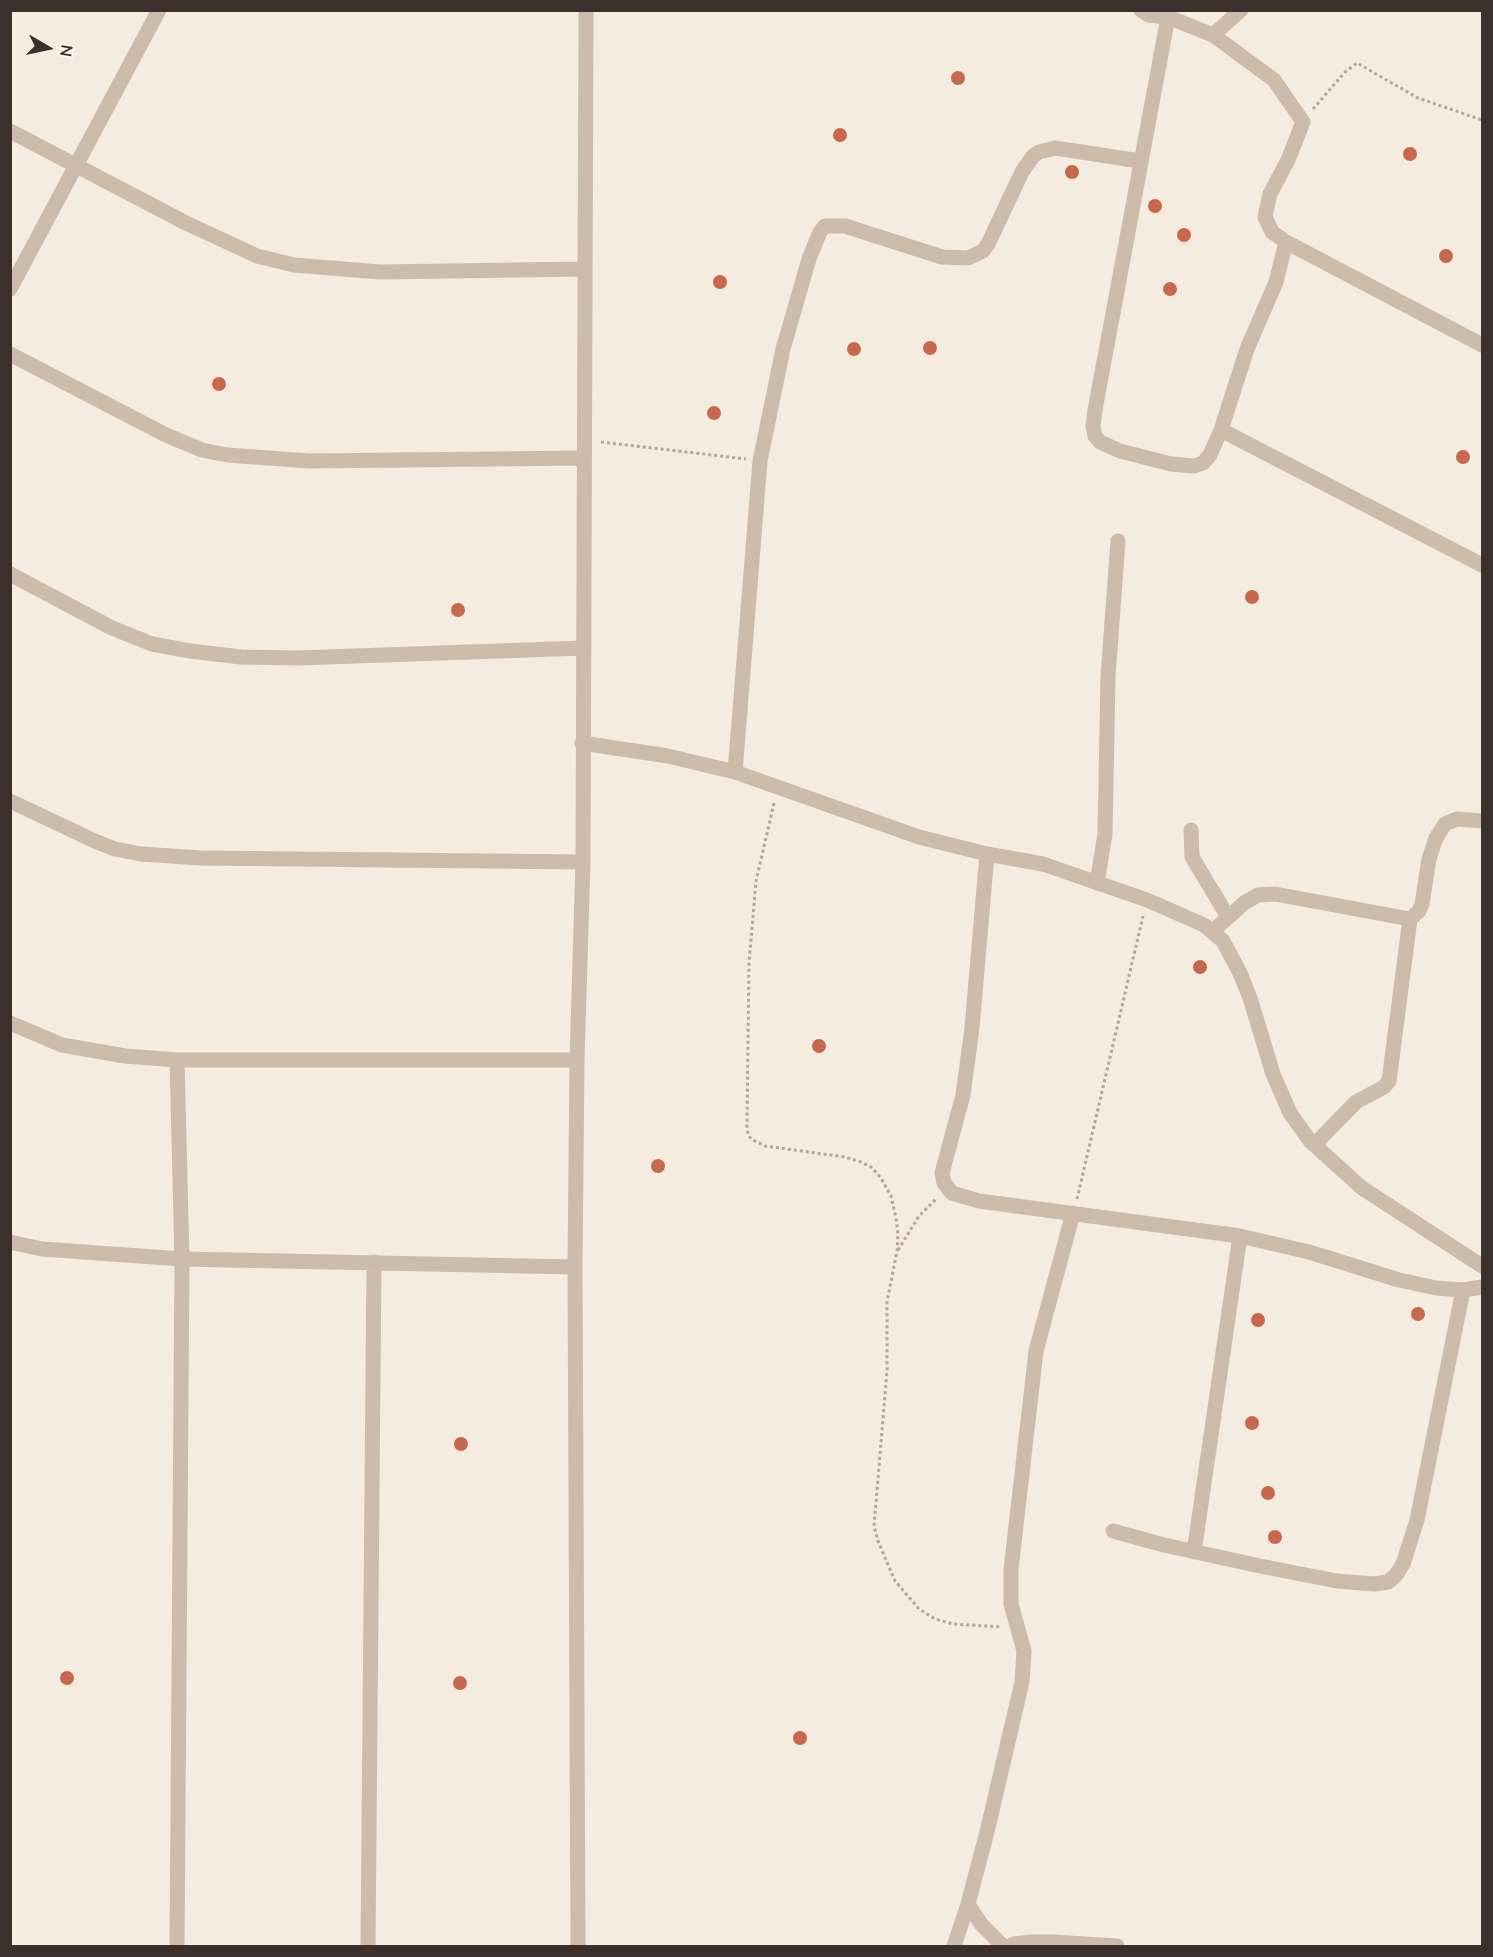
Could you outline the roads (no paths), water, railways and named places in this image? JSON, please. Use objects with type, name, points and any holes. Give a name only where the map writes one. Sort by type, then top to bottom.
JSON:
[{"type":"street","points":[[10,290],[159,10]]},
{"type":"street","points":[[578,1947],[575,1267],[577,1060],[583,862],[586,10]]},
{"type":"street","points":[[1141,10],[1148,15],[1168,17],[1213,35],[1274,80],[1303,122],[1288,160],[1270,194],[1265,217],[1272,232],[1286,242],[1482,345]]},
{"type":"street","points":[[1213,35],[1241,10]]},
{"type":"street","points":[[1168,17],[1095,410],[1093,426],[1095,436],[1100,442],[1120,451],[1172,464],[1194,466],[1203,463],[1210,455],[1221,430],[1247,349],[1276,282],[1286,242]]},
{"type":"street","points":[[10,131],[186,224],[258,256],[294,265],[380,272],[584,268]]},
{"type":"street","points":[[735,772],[760,461],[783,349],[816,240],[825,226],[845,226],[863,230],[942,257],[968,258],[983,251],[988,244],[1022,172],[1033,156],[1040,152],[1055,148],[1140,161]]},
{"type":"street","points":[[10,354],[166,435],[202,450],[227,455],[309,461],[583,458]]},
{"type":"street","points":[[1221,430],[1482,565]]},
{"type":"street","points":[[1097,883],[1105,834],[1108,676],[1118,541]]},
{"type":"street","points":[[10,574],[112,628],[152,644],[190,651],[241,657],[298,658],[583,648]]},
{"type":"street","points":[[582,743],[668,756],[735,772],[919,837],[987,854],[1043,864],[1147,900],[1213,930],[1224,940],[1243,981],[1273,1074],[1290,1113],[1314,1145],[1362,1188],[1482,1266]]},
{"type":"street","points":[[10,801],[97,842],[115,849],[141,854],[201,858],[583,862]]},
{"type":"street","points":[[1314,1145],[1356,1102],[1389,1081],[1410,919],[1419,911],[1422,904],[1429,859],[1436,838],[1445,824],[1457,819],[1482,821]]},
{"type":"street","points":[[1191,830],[1192,857],[1228,917]]},
{"type":"street","points":[[987,854],[972,1028],[963,1095],[942,1173],[947,1188],[958,1196],[979,1201],[1240,1236],[1309,1252],[1399,1280],[1436,1288],[1463,1290],[1482,1287]]},
{"type":"street","points":[[1213,930],[1244,903],[1258,895],[1275,894],[1410,919]]},
{"type":"street","points":[[10,1023],[62,1045],[125,1056],[177,1060],[577,1060]]},
{"type":"street","points":[[177,1060],[182,1259],[177,1947]]},
{"type":"street","points":[[954,1947],[987,1832],[1022,1682],[1024,1651],[1011,1605],[1011,1570],[1036,1352],[1073,1214]]},
{"type":"street","points":[[1194,1552],[1240,1236]]},
{"type":"street","points":[[10,1242],[42,1249],[182,1259],[575,1267]]},
{"type":"street","points":[[368,1947],[374,1262]]},
{"type":"street","points":[[1113,1532],[1194,1552],[1337,1581],[1374,1584],[1388,1582],[1396,1575],[1409,1551],[1417,1520],[1463,1290]]},
{"type":"street","points":[[968,1904],[981,1924],[1003,1947]]},
{"type":"street","points":[[1010,1947],[1014,1944],[1030,1942],[1117,1947]]}]
